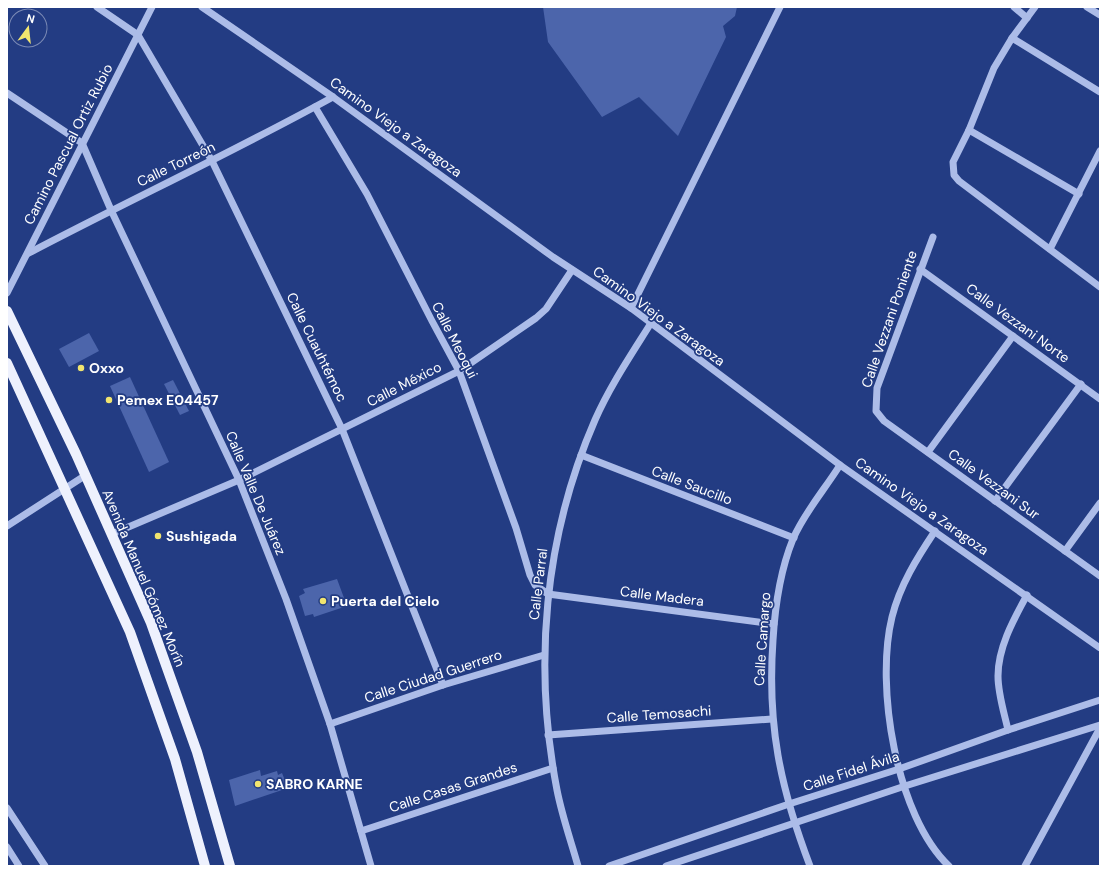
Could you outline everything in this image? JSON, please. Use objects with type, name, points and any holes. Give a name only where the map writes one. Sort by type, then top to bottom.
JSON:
[{"type":"main road","name":"Avenida Manuel Gómez Morín","points":[[7,311],[86,475],[151,623],[194,745],[230,866]]},
{"type":"main road","points":[[7,363],[130,632],[175,759],[206,866]]},
{"type":"street","points":[[97,7],[138,35]]},
{"type":"street","name":"Camino Pascual Ortiz Rubio","points":[[7,293],[29,253],[82,143],[152,7]]},
{"type":"street","name":"Camino Viejo a Zaragoza","points":[[202,7],[333,97],[572,270],[631,308],[840,465],[1027,595],[1100,648]]},
{"type":"street","points":[[631,308],[780,7]]},
{"type":"street","points":[[1014,7],[1027,18]]},
{"type":"street","points":[[1035,7],[1012,38],[994,68],[969,130],[953,162],[954,175],[1100,287]]},
{"type":"street","points":[[1087,7],[1100,15]]},
{"type":"street","name":"Calle Cuauhtémoc","points":[[138,35],[212,161],[342,429],[443,685]]},
{"type":"street","points":[[1012,38],[1100,92]]},
{"type":"street","points":[[7,93],[82,143]]},
{"type":"street","name":"Calle Torreón","points":[[29,253],[110,210],[212,161],[333,97]]},
{"type":"street","name":"Calle Meoqui","points":[[315,107],[367,194],[459,371],[516,528],[530,575],[535,585],[548,594]]},
{"type":"street","points":[[969,130],[1079,194]]},
{"type":"street","name":"Calle Valle De Juárez","points":[[82,143],[110,210],[239,480],[286,599],[330,724],[371,866]]},
{"type":"street","points":[[1050,249],[1100,151]]},
{"type":"street","name":"Calle Vezzani Poniente","points":[[876,411],[877,388],[920,269],[933,238]]},
{"type":"street","name":"Calle Vezzani Norte","points":[[920,269],[1100,399]]},
{"type":"street","name":"Calle México","points":[[112,534],[239,480],[459,371],[536,318],[546,309],[572,270]]},
{"type":"street","name":"Calle Parral","points":[[578,866],[557,792],[548,735],[544,655],[548,594],[560,523],[581,456],[596,419],[619,374],[651,323]]},
{"type":"street","points":[[928,452],[1014,336]]},
{"type":"street","points":[[995,501],[1081,384]]},
{"type":"street","name":"Calle Vezzani Sur","points":[[876,411],[884,421],[1100,576]]},
{"type":"street","name":"Calle Saucillo","points":[[581,456],[794,538]]},
{"type":"street","name":"Calle Camargo","points":[[794,824],[779,764],[772,719],[770,676],[774,624],[785,563],[794,538],[806,515],[840,465]]},
{"type":"street","points":[[7,526],[86,475]]},
{"type":"street","points":[[1065,551],[1100,503]]},
{"type":"street","points":[[935,531],[913,566],[900,593],[892,617],[887,647],[888,716],[900,769],[914,811],[926,836],[940,858],[949,866]]},
{"type":"street","name":"Calle Madera","points":[[548,594],[774,624]]},
{"type":"street","points":[[1008,730],[999,694],[998,674],[1003,648],[1012,624],[1027,595]]},
{"type":"street","name":"Calle Ciudad Guerrero","points":[[330,724],[443,685],[544,655]]},
{"type":"street","name":"Calle Fidel Ávila","points":[[609,866],[789,804],[900,769],[1008,730],[1100,700]]},
{"type":"street","name":"Calle Temosachi","points":[[548,735],[772,719]]},
{"type":"street","points":[[666,866],[905,786],[1100,725]]},
{"type":"street","points":[[1025,866],[1100,728]]},
{"type":"street","name":"Calle Casas Grandes","points":[[361,831],[553,768]]},
{"type":"street","points":[[8,810],[46,866]]},
{"type":"street","points":[[794,824],[810,866]]},
{"type":"street","points":[[7,847],[20,866]]},
{"type":"building","points":[[543,7],[737,7],[735,16],[723,26],[726,37],[678,136],[639,97],[602,117],[548,42]]},
{"type":"building","points":[[89,333],[99,351],[69,367],[59,349]]},
{"type":"building","points":[[130,377],[169,462],[149,472],[110,386]]},
{"type":"building","points":[[173,380],[189,411],[180,415],[164,384]]},
{"type":"building","name":"Puerta del Cielo","points":[[337,579],[347,606],[314,617],[313,614],[305,616],[299,596],[305,593],[303,589]]},
{"type":"building","name":"SABRO KARNE","points":[[260,770],[261,776],[277,771],[278,775],[282,773],[288,788],[235,806],[229,780]]},
{"type":"place","name":"Oxxo","points":[[81,368]]},
{"type":"place","name":"Pemex E04457","points":[[109,400]]},
{"type":"place","name":"Sushigada","points":[[158,536]]},
{"type":"place","name":"Puerta del Cielo","points":[[323,601]]},
{"type":"place","name":"SABRO KARNE","points":[[258,784]]}]
